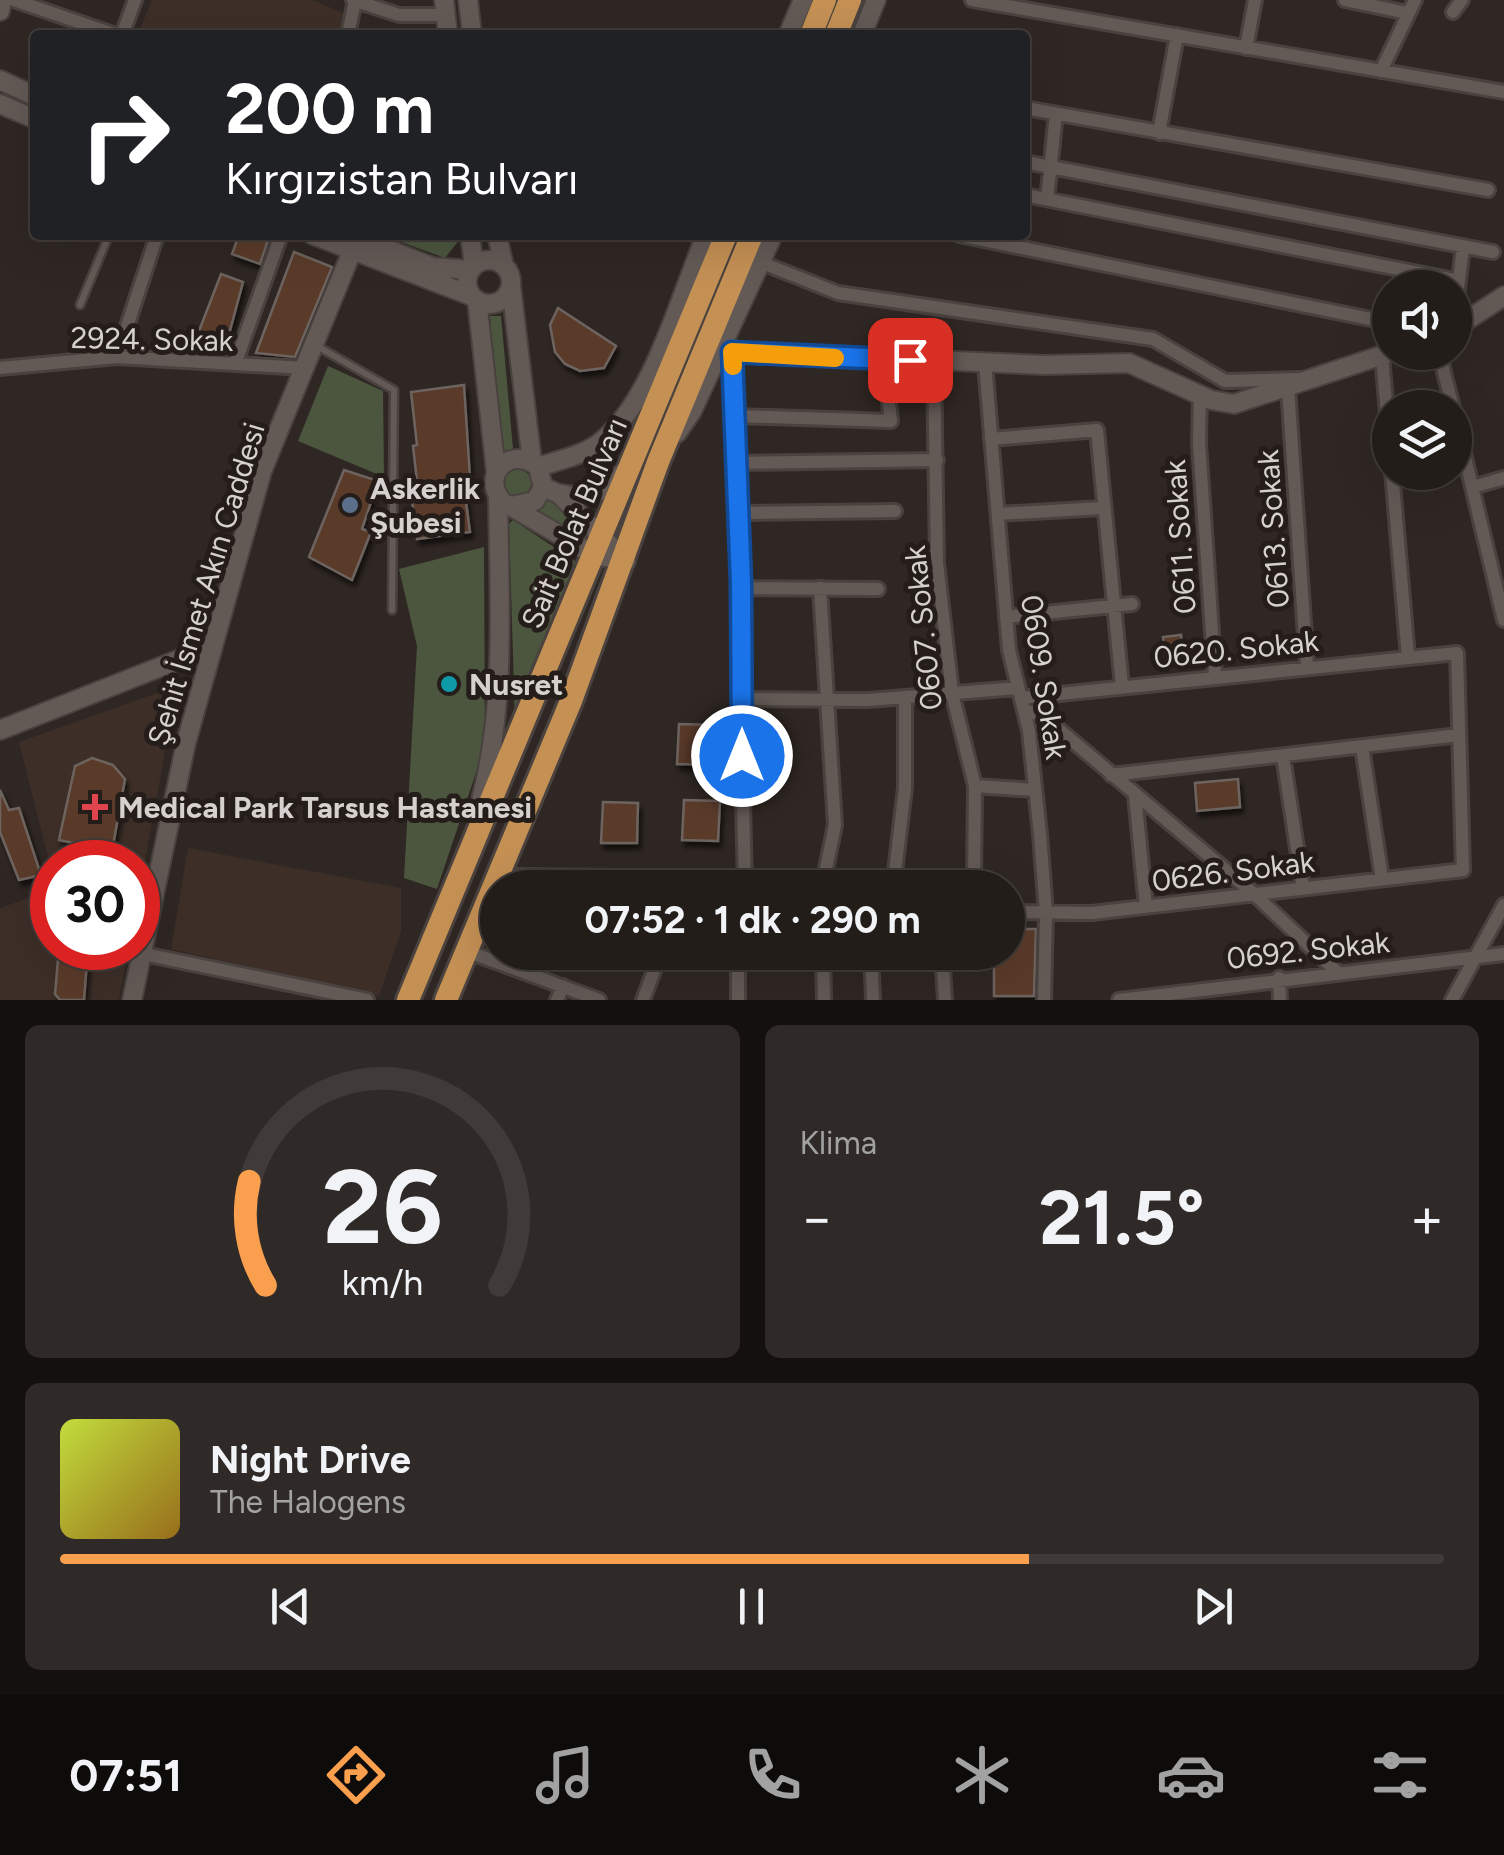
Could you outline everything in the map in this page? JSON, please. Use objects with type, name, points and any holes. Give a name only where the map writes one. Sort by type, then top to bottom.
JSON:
[{"type":"highway","points":[[813,30],[826,0]]},
{"type":"highway","points":[[838,30],[850,0]]},
{"type":"highway","name":"Sait Bolat Bulvarı","points":[[408,1000],[724,240]]},
{"type":"highway","points":[[498,870],[626,561],[658,462],[750,240]]},
{"type":"highway","points":[[446,1000],[480,917]]},
{"type":"street","points":[[0,11],[2,0]]},
{"type":"street","points":[[14,0],[104,30]]},
{"type":"street","points":[[121,30],[135,0]]},
{"type":"street","points":[[349,30],[354,0],[399,15],[445,8]]},
{"type":"street","points":[[468,0],[471,30]]},
{"type":"street","points":[[790,30],[803,0]]},
{"type":"street","points":[[864,30],[876,0]]},
{"type":"street","points":[[972,0],[1504,92]]},
{"type":"street","points":[[1246,48],[1255,0]]},
{"type":"street","points":[[1345,0],[1411,6],[1382,72]]},
{"type":"street","points":[[1453,12],[1462,0]]},
{"type":"street","points":[[1159,133],[1177,35]]},
{"type":"street","points":[[0,80],[30,94]]},
{"type":"street","points":[[0,104],[30,117]]},
{"type":"street","points":[[1030,109],[1488,190]]},
{"type":"street","points":[[1046,200],[1056,114]]},
{"type":"street","points":[[1030,163],[1492,252]]},
{"type":"street","points":[[1030,196],[1372,271]]},
{"type":"street","points":[[117,357],[155,240]]},
{"type":"street","points":[[235,364],[278,240]]},
{"type":"street","points":[[463,867],[492,760],[499,680],[504,501],[496,472],[475,298],[467,282],[473,268],[470,240]]},
{"type":"street","points":[[498,240],[511,286],[535,464],[551,490],[598,544]]},
{"type":"street","points":[[496,472],[516,458],[535,464],[579,454],[601,442],[641,392],[704,240]]},
{"type":"street","points":[[658,462],[726,352],[771,240]]},
{"type":"street","points":[[984,240],[1372,318]]},
{"type":"street","points":[[352,243],[433,266],[473,268],[492,260],[504,266]]},
{"type":"street","points":[[352,243],[475,298],[498,302],[511,286]]},
{"type":"street","name":"Şehit İsmet Akın Caddesi","points":[[160,862],[210,647],[262,470],[352,243]]},
{"type":"street","points":[[1460,270],[1463,247]]},
{"type":"street","points":[[760,262],[838,293],[1153,340],[1225,381],[1317,378]]},
{"type":"street","points":[[1472,317],[1504,296]]},
{"type":"street","points":[[726,352],[984,363],[1129,363],[1200,394],[1234,404],[1372,359]]},
{"type":"street","points":[[726,352],[735,416],[739,513],[746,870]]},
{"type":"street","name":"2924. Sokak","points":[[0,368],[117,357],[304,368]]},
{"type":"street","points":[[735,416],[892,421],[884,360]]},
{"type":"street","name":"0607. Sokak","points":[[934,361],[937,562],[952,693],[974,786],[974,870]]},
{"type":"street","name":"0609. Sokak","points":[[984,363],[1006,617],[1035,790],[1046,913],[1044,1000]]},
{"type":"street","name":"0613. Sokak","points":[[1288,388],[1307,666]]},
{"type":"street","name":"0611. Sokak","points":[[1200,394],[1199,443],[1215,676]]},
{"type":"street","points":[[991,439],[1098,430],[1111,606],[1122,686]]},
{"type":"street","points":[[737,463],[937,460]]},
{"type":"street","points":[[551,490],[582,499],[602,493],[629,468]]},
{"type":"street","points":[[1473,486],[1504,478]]},
{"type":"street","points":[[1472,482],[1497,554],[1504,620]]},
{"type":"street","points":[[504,501],[528,506],[551,490]]},
{"type":"street","points":[[1394,490],[1408,658]]},
{"type":"street","points":[[504,501],[626,561]]},
{"type":"street","points":[[998,514],[1102,508]]},
{"type":"street","points":[[739,513],[895,511]]},
{"type":"street","points":[[741,588],[878,588]]},
{"type":"street","points":[[820,588],[834,825],[825,870]]},
{"type":"street","points":[[1006,617],[1132,604]]},
{"type":"street","points":[[0,730],[210,647]]},
{"type":"street","name":"0620. Sokak","points":[[742,699],[828,700],[952,693],[1021,699],[1307,666],[1456,654],[1459,735]]},
{"type":"street","points":[[895,870],[905,788],[905,697]]},
{"type":"street","points":[[1021,699],[1254,894],[1337,972]]},
{"type":"street","points":[[1111,775],[1459,735]]},
{"type":"street","name":"0626. Sokak","points":[[1025,912],[1146,906],[1464,870],[1459,735]]},
{"type":"street","points":[[1362,747],[1382,879]]},
{"type":"street","points":[[1283,756],[1303,888]]},
{"type":"street","points":[[974,786],[1035,790]]},
{"type":"street","points":[[1135,796],[1146,906]]},
{"type":"street","points":[[1452,1000],[1504,905]]},
{"type":"street","points":[[466,952],[600,1000]]},
{"type":"street","name":"0692. Sokak","points":[[1123,1000],[1182,995],[1279,978],[1504,954]]},
{"type":"street","points":[[160,957],[367,1000]]},
{"type":"street","name":"Şehit İsmet Akın Caddesi","points":[[132,1000],[136,970]]},
{"type":"street","points":[[644,1000],[655,970]]},
{"type":"street","points":[[738,970],[738,1000]]},
{"type":"street","points":[[823,970],[824,1000]]},
{"type":"street","points":[[871,970],[872,1000]]},
{"type":"street","points":[[943,970],[945,1000]]},
{"type":"street","points":[[1279,978],[1280,1000]]},
{"type":"street","points":[[558,1000],[564,986]]},
{"type":"lane","points":[[80,305],[106,240]]},
{"type":"lane","points":[[314,344],[394,390],[392,610]]},
{"type":"shaded area","points":[[152,0],[313,0],[343,13],[341,30],[139,30]]},
{"type":"shaded area","name":"Medical Park Tarsus Hastanesi","points":[[177,686],[149,840],[44,840],[19,742]]},
{"type":"shaded area","points":[[188,848],[401,888],[401,931],[379,996],[171,949]]},
{"type":"shaded area","points":[[30,898],[30,970],[125,970],[119,1000],[0,1000],[0,908]]},
{"type":"green space","points":[[396,240],[459,240],[445,258]]},
{"type":"green space","points":[[490,316],[501,316],[513,449],[500,453]]},
{"type":"green space","points":[[328,366],[383,391],[384,477],[298,441]]},
{"type":"green space","points":[[517,469],[527,473],[531,483],[527,493],[517,497],[507,493],[503,483],[507,473]]},
{"type":"green space","points":[[549,494],[591,537],[590,543],[534,511]]},
{"type":"green space","points":[[513,520],[578,563],[515,722],[509,524]]},
{"type":"green space","points":[[484,547],[485,746],[437,889],[404,878],[417,646],[399,569]]},
{"type":"building","points":[[237,240],[268,240],[260,264],[232,254]]},
{"type":"building","points":[[294,252],[332,267],[295,357],[256,353]]},
{"type":"building","points":[[221,274],[243,282],[224,353],[194,344]]},
{"type":"building","points":[[558,308],[616,346],[604,368],[580,371],[565,364],[555,352],[550,325]]},
{"type":"building","points":[[464,385],[470,478],[463,479],[470,532],[417,539],[412,500],[419,499],[413,446],[417,445],[411,392]]},
{"type":"building","name":"Askerlik Şubesi","points":[[344,470],[378,481],[362,529],[371,532],[352,580],[309,557]]},
{"type":"building","points":[[1181,635],[1183,652],[1165,654],[1163,637]]},
{"type":"building","points":[[679,724],[715,725],[713,765],[677,764]]},
{"type":"building","name":"Medical Park Tarsus Hastanesi","points":[[92,758],[113,765],[125,779],[114,840],[59,840],[75,766]]},
{"type":"building","points":[[1238,779],[1240,807],[1197,811],[1195,783]]},
{"type":"building","points":[[0,790],[9,810],[19,808],[30,842],[30,878],[19,880],[0,832]]},
{"type":"building","points":[[684,800],[720,801],[718,841],[682,840]]},
{"type":"building","points":[[603,802],[638,803],[637,843],[601,843]]},
{"type":"building","points":[[1025,929],[1036,929],[1034,996],[994,996],[994,970],[1025,970]]},
{"type":"building","points":[[57,970],[86,970],[84,1000],[60,1000],[55,994]]},
{"type":"slow traffic","points":[[733,366],[732,352],[835,358]]},
{"type":"place","name":"Askerlik Şubesi","points":[[350,505]]},
{"type":"place","name":"Nusret","points":[[449,684]]},
{"type":"place","name":"Medical Park Tarsus Hastanesi","points":[[95,807]]},
{"type":"route","points":[[742,756],[741,582],[732,352],[910,360]]}]
